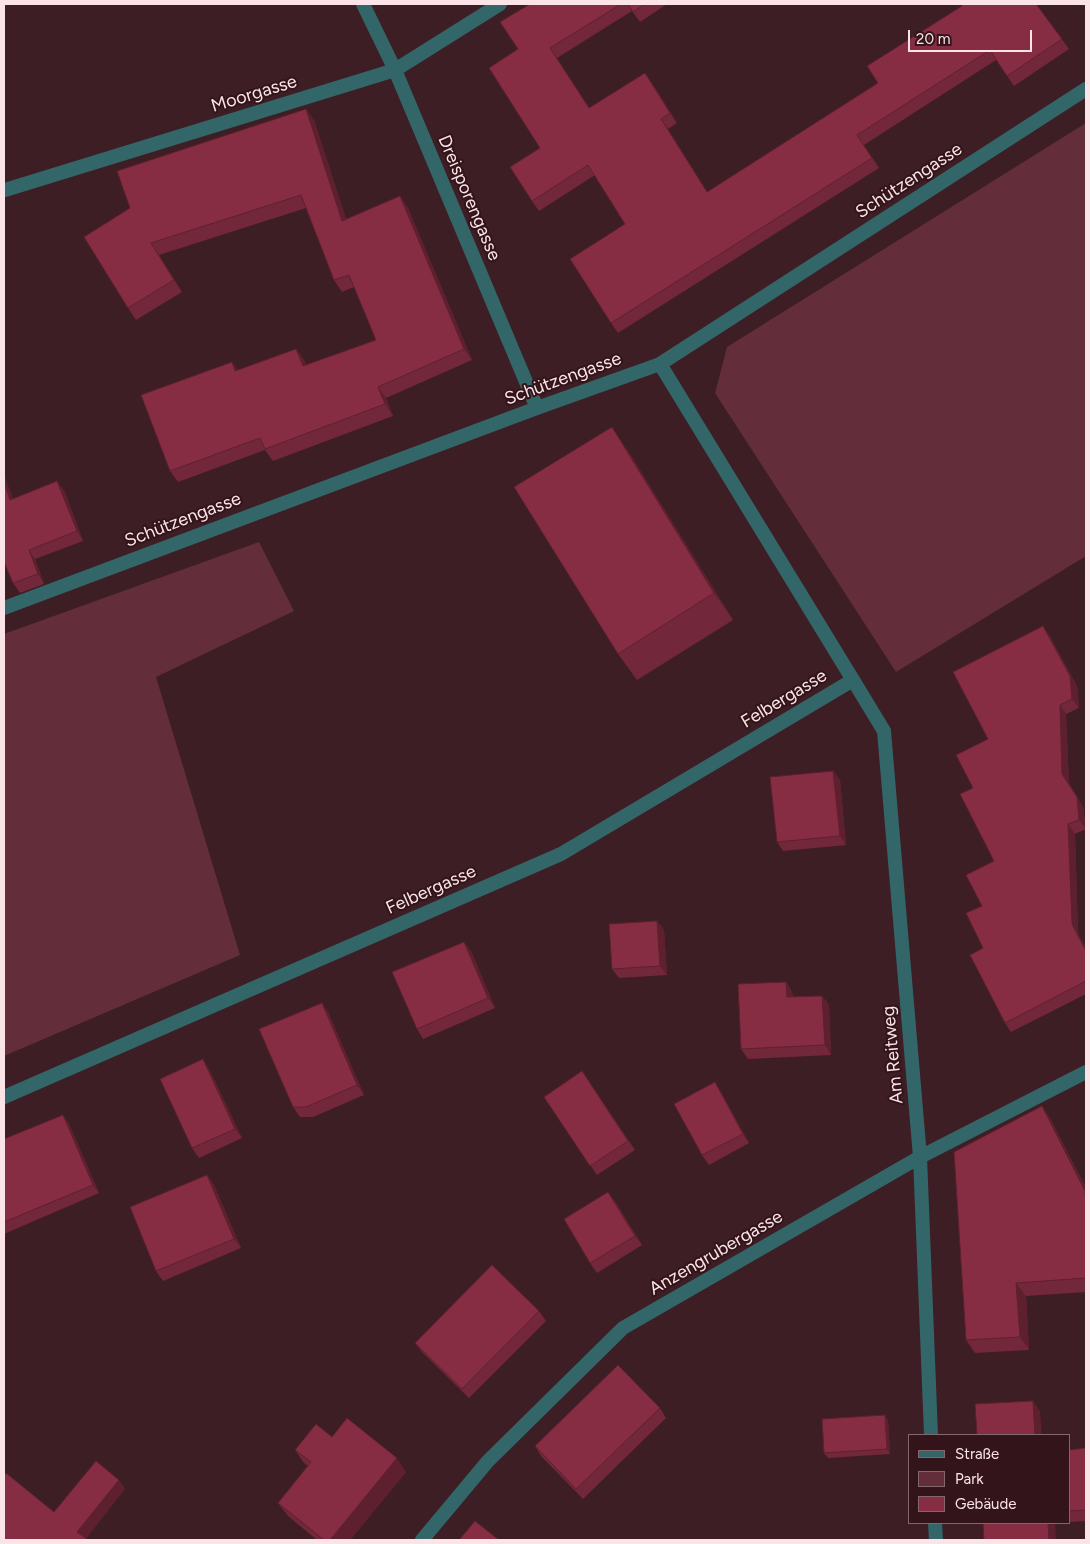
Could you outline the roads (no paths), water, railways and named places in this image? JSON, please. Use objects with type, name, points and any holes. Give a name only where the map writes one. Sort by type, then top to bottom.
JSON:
[{"type":"street","name":"Dreisporengasse","points":[[362,4],[395,70],[537,408]]},
{"type":"street","name":"Moorgasse","points":[[4,190],[395,70],[500,4]]},
{"type":"street","name":"Schützengasse","points":[[4,608],[537,408],[660,364],[1086,89]]},
{"type":"street","name":"Am Reitweg","points":[[660,364],[884,730],[920,1157],[932,1434]]},
{"type":"street","name":"Felbergasse","points":[[4,1097],[561,854],[853,680]]},
{"type":"street","name":"Anzengrubergasse","points":[[422,1540],[488,1460],[623,1328],[920,1157],[1086,1072]]},
{"type":"street","points":[[935,1524],[936,1540]]}]
